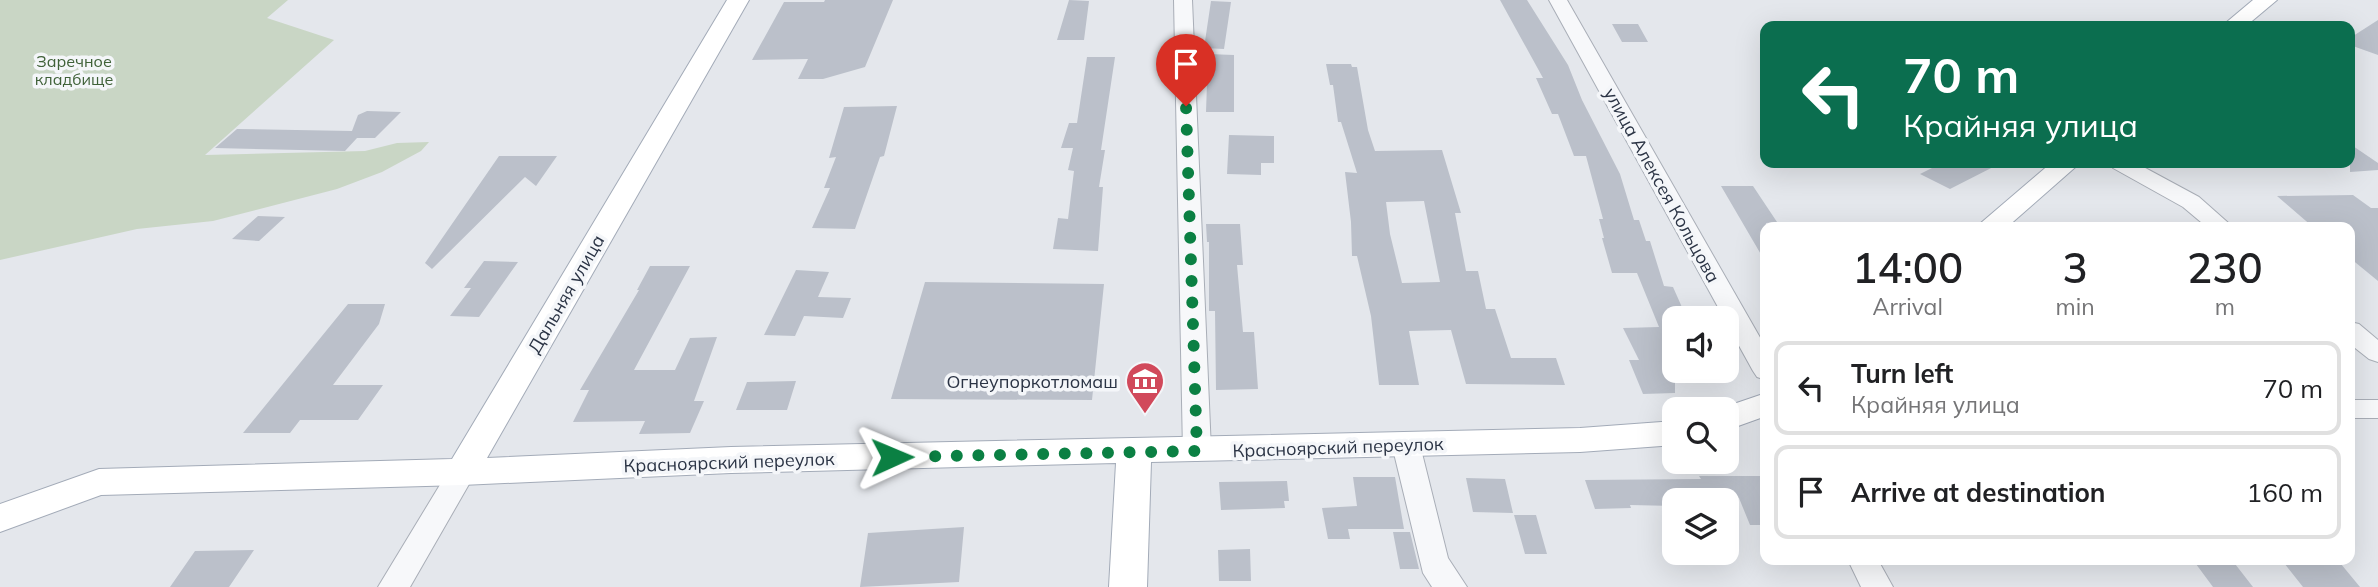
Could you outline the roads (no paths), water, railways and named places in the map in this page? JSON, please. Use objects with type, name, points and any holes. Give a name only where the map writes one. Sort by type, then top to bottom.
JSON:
[{"type":"main road","name":"Дальняя улица","points":[[462,472],[738,0]]},
{"type":"main road","points":[[2239,21],[2266,0]]},
{"type":"main road","points":[[1996,222],[2061,168]]},
{"type":"main road","points":[[1739,414],[1760,406]]},
{"type":"main road","name":"Красноярский переулок","points":[[0,518],[99,482],[462,472],[731,460],[1134,453],[1580,440],[1662,434]]},
{"type":"main road","points":[[1128,587],[1134,453]]},
{"type":"street","points":[[1183,0],[1197,451]]},
{"type":"street","name":"улица Алексея Кольцова","points":[[1558,0],[1760,360]]},
{"type":"street","points":[[2130,168],[2191,202],[2216,222]]},
{"type":"street","points":[[2355,334],[2378,353]]},
{"type":"street","points":[[2355,410],[2378,409]]},
{"type":"street","points":[[1406,445],[1433,558],[1439,573],[1451,587]]},
{"type":"street","name":"Дальняя улица","points":[[394,587],[462,472]]},
{"type":"street","points":[[1866,565],[1877,587]]},
{"type":"place","name":"Огнеупоркотломаш","points":[[1145,415]]},
{"type":"park label","name":"Заречное кладбище","points":[[74,70]]}]
